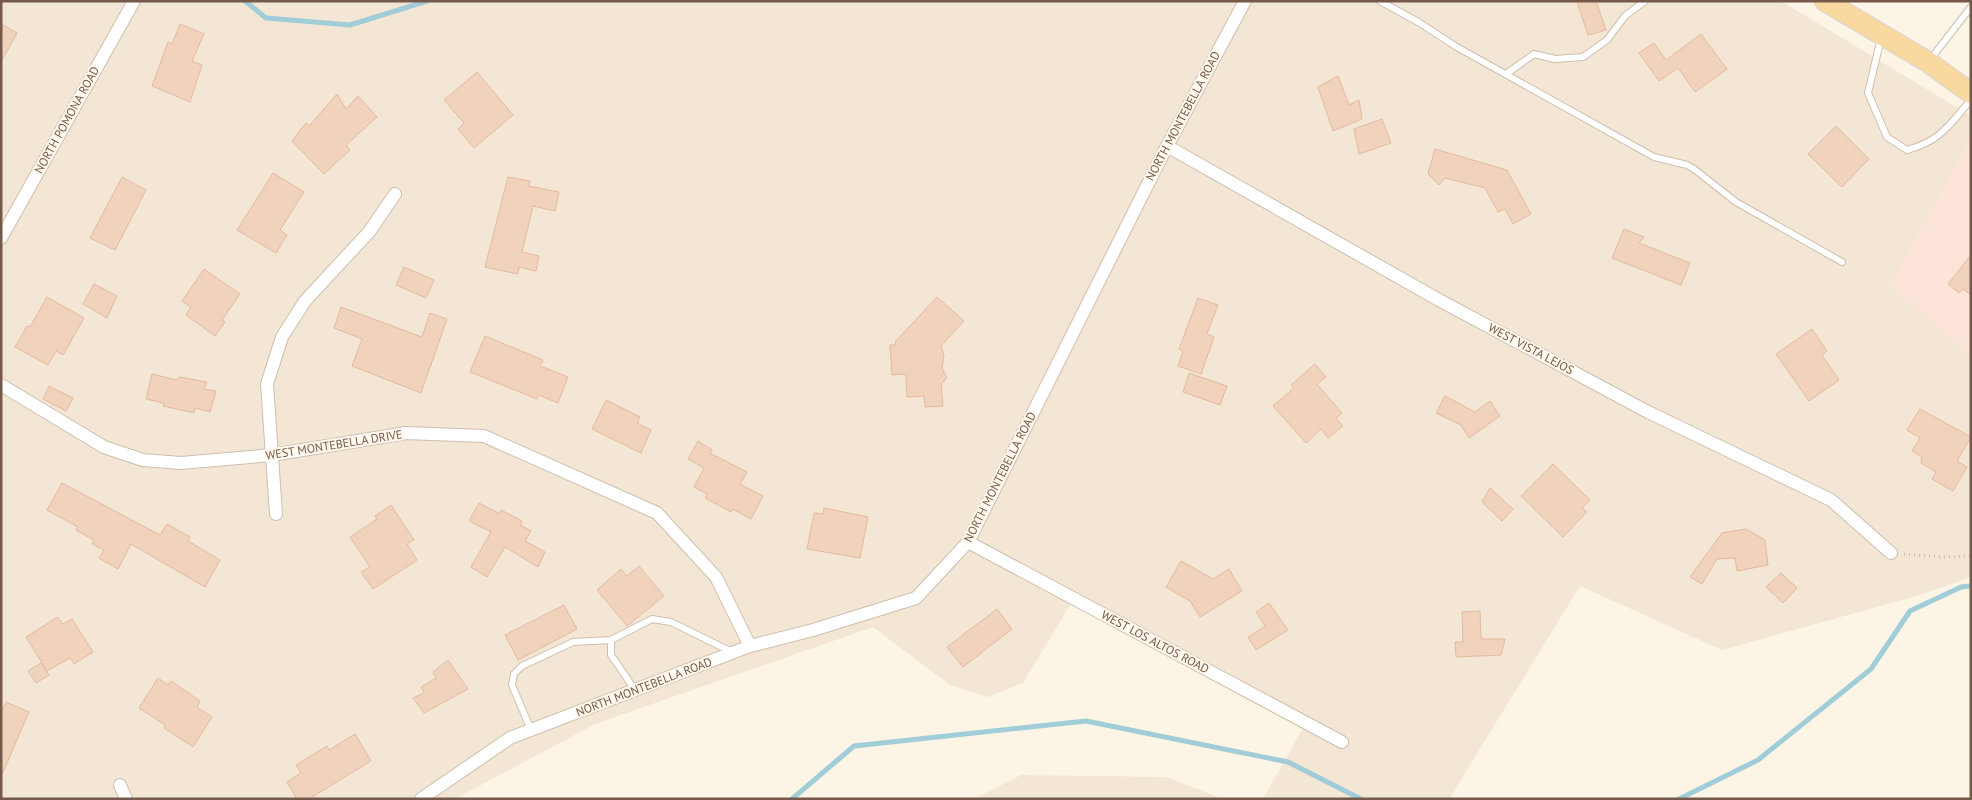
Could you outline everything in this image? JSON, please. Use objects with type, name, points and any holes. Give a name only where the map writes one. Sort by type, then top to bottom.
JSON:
[{"type":"main road","points":[[1825,1],[1928,62],[1971,92]]},
{"type":"main road","points":[[1928,62],[1971,74]]},
{"type":"street","name":"NORTH POMONA ROAD","points":[[1,238],[134,1]]},
{"type":"street","name":"NORTH MONTEBELLA ROAD","points":[[421,799],[510,738],[732,652],[813,630],[916,598],[968,542],[1167,146],[1245,1]]},
{"type":"street","name":"WEST VISTA LEJOS","points":[[1167,146],[1466,315],[1648,412],[1831,500],[1891,553]]},
{"type":"street","points":[[276,514],[268,384],[282,338],[306,301],[369,232],[395,194]]},
{"type":"street","name":"WEST MONTEBELLA DRIVE","points":[[1,385],[104,447],[143,460],[181,463],[272,455],[406,433],[484,436],[656,513],[716,577],[750,646]]},
{"type":"street","name":"WEST LOS ALTOS ROAD","points":[[968,542],[1342,742]]},
{"type":"street","points":[[120,785],[126,799]]},
{"type":"lane","points":[[1380,1],[1654,157],[1687,165],[1736,202],[1842,262]]},
{"type":"lane","points":[[1506,74],[1534,54],[1555,59],[1583,57],[1607,40],[1625,16],[1646,1]]},
{"type":"lane","points":[[1928,62],[1971,7]]},
{"type":"lane","points":[[1882,34],[1868,94],[1887,137],[1907,150],[1925,145],[1942,133],[1971,100]]},
{"type":"lane","points":[[531,730],[512,685],[514,674],[522,666],[573,642],[611,640],[652,618],[671,622],[732,652]]},
{"type":"lane","points":[[611,640],[611,655],[635,690]]},
{"type":"path","points":[[1891,553],[1942,557],[1971,556]]},
{"type":"shaded area","points":[[1,1],[1781,1],[1971,116],[1971,138],[1890,286],[1971,355],[1971,577],[1923,594],[1722,650],[1580,586],[1449,799],[1263,799],[1303,728],[1072,602],[1023,683],[988,697],[950,685],[873,627],[595,724],[455,799],[1,799]]},
{"type":"shaded area","points":[[1971,138],[1971,355],[1890,286]]},
{"type":"shaded area","points":[[1021,775],[1166,777],[1223,799],[974,799]]},
{"type":"building","points":[[1577,1],[1596,1],[1606,30],[1588,35]]},
{"type":"building","points":[[1,24],[17,33],[1,62]]},
{"type":"building","points":[[180,24],[204,34],[192,61],[202,65],[190,102],[152,86],[168,42],[172,44]]},
{"type":"building","points":[[1701,34],[1727,69],[1695,92],[1678,68],[1659,81],[1639,53],[1654,43],[1666,60]]},
{"type":"building","points":[[477,72],[513,115],[474,148],[458,129],[464,123],[444,100]]},
{"type":"building","points":[[1338,76],[1349,105],[1359,100],[1362,119],[1333,131],[1318,87]]},
{"type":"building","points":[[337,94],[346,109],[358,96],[377,117],[346,145],[350,150],[324,174],[292,141],[306,123],[309,126]]},
{"type":"building","points":[[1382,119],[1391,143],[1359,154],[1354,129]]},
{"type":"building","points":[[1836,126],[1869,159],[1842,187],[1808,154]]},
{"type":"building","points":[[1435,149],[1507,170],[1531,214],[1513,224],[1505,209],[1498,212],[1485,188],[1445,178],[1439,185],[1428,174]]},
{"type":"building","points":[[273,173],[304,192],[280,230],[287,235],[276,253],[237,230]]},
{"type":"building","points":[[122,177],[146,190],[115,250],[90,238]]},
{"type":"building","points":[[508,177],[530,181],[529,186],[559,192],[555,211],[533,206],[522,252],[539,256],[536,271],[519,267],[518,274],[485,267]]},
{"type":"building","points":[[1624,229],[1644,237],[1639,243],[1690,263],[1681,285],[1612,258]]},
{"type":"building","points":[[1971,255],[1971,295],[1963,289],[1959,293],[1948,284]]},
{"type":"building","points":[[404,267],[434,280],[426,298],[396,285]]},
{"type":"building","points":[[204,269],[240,294],[222,320],[225,322],[215,336],[186,315],[191,307],[182,301]]},
{"type":"building","points":[[94,284],[117,296],[107,318],[83,304]]},
{"type":"building","points":[[47,297],[84,318],[63,355],[56,351],[48,365],[15,347],[27,326],[30,327]]},
{"type":"building","points":[[937,297],[964,321],[941,346],[944,355],[942,368],[947,378],[941,384],[943,406],[925,407],[924,396],[907,397],[906,374],[892,375],[890,345],[896,345],[895,342]]},
{"type":"building","points":[[1198,298],[1218,305],[1207,334],[1214,337],[1201,374],[1178,366],[1183,351],[1179,349]]},
{"type":"building","points":[[341,307],[422,337],[430,313],[447,319],[421,393],[352,366],[362,339],[334,328]]},
{"type":"building","points":[[1812,329],[1827,351],[1822,355],[1839,380],[1809,401],[1776,354]]},
{"type":"building","points":[[485,336],[543,360],[540,366],[568,377],[558,403],[539,395],[537,399],[470,372]]},
{"type":"building","points":[[1315,364],[1326,377],[1317,384],[1342,413],[1336,418],[1343,426],[1328,438],[1321,429],[1306,443],[1273,406],[1294,388],[1291,385]]},
{"type":"building","points":[[1189,373],[1227,386],[1220,405],[1183,392]]},
{"type":"building","points":[[152,374],[177,380],[179,377],[207,382],[204,389],[216,391],[210,412],[195,408],[194,413],[163,406],[164,403],[146,399]]},
{"type":"building","points":[[49,386],[73,398],[66,411],[43,399]]},
{"type":"building","points":[[1445,396],[1475,412],[1490,401],[1500,416],[1469,438],[1461,425],[1436,413]]},
{"type":"building","points":[[606,400],[640,417],[637,423],[651,430],[641,453],[592,429]]},
{"type":"building","points":[[1920,409],[1971,437],[1957,461],[1967,467],[1953,491],[1932,479],[1936,472],[1921,463],[1922,457],[1912,451],[1920,438],[1907,430]]},
{"type":"building","points":[[698,441],[712,450],[710,453],[747,472],[740,484],[763,496],[751,519],[733,509],[731,512],[705,498],[707,494],[694,487],[704,468],[688,459]]},
{"type":"building","points":[[1553,464],[1590,500],[1582,508],[1587,512],[1563,537],[1521,496]]},
{"type":"building","points":[[62,483],[160,535],[167,524],[190,537],[188,541],[220,560],[205,587],[131,544],[118,569],[99,558],[104,550],[92,544],[94,540],[76,530],[78,527],[47,510]]},
{"type":"building","points":[[1490,488],[1513,509],[1502,521],[1482,502]]},
{"type":"building","points":[[479,503],[500,514],[501,510],[522,521],[520,525],[531,531],[525,541],[545,552],[538,567],[505,547],[487,577],[471,567],[491,532],[469,521]]},
{"type":"building","points":[[391,505],[414,540],[407,544],[417,560],[373,589],[361,572],[370,567],[350,537],[377,519],[375,516]]},
{"type":"building","points":[[824,508],[868,517],[860,558],[807,549],[814,513],[823,514]]},
{"type":"building","points":[[1746,529],[1765,540],[1768,565],[1737,571],[1735,558],[1717,559],[1702,584],[1690,577],[1722,533]]},
{"type":"building","points":[[1181,561],[1213,579],[1229,569],[1242,591],[1200,617],[1190,601],[1166,587]]},
{"type":"building","points":[[639,566],[664,596],[627,626],[597,590],[621,569],[627,576]]},
{"type":"building","points":[[1781,573],[1797,588],[1783,603],[1766,587]]},
{"type":"building","points":[[1269,603],[1288,630],[1256,650],[1248,637],[1265,626],[1256,612]]},
{"type":"building","points":[[564,605],[577,629],[518,660],[505,635]]},
{"type":"building","points":[[997,609],[1012,629],[963,667],[947,647]]},
{"type":"building","points":[[1480,611],[1481,639],[1505,639],[1501,655],[1456,657],[1455,642],[1463,642],[1462,612]]},
{"type":"building","points":[[58,617],[63,624],[72,619],[93,652],[74,664],[70,658],[47,671],[26,637]]},
{"type":"building","points":[[448,660],[468,689],[424,713],[413,698],[424,693],[421,687],[436,678],[433,672]]},
{"type":"building","points":[[41,663],[49,675],[36,683],[28,671]]},
{"type":"building","points":[[158,678],[168,685],[171,681],[200,701],[197,707],[212,717],[193,747],[164,728],[165,725],[139,708]]},
{"type":"building","points":[[6,702],[29,712],[1,777],[1,713]]},
{"type":"building","points":[[355,734],[371,761],[309,799],[297,799],[287,782],[301,773],[296,765],[327,746],[329,750]]},
{"type":"waterway","points":[[245,1],[266,18],[350,25],[427,1]]},
{"type":"waterway","points":[[1679,799],[1758,760],[1871,669],[1910,611],[1961,587],[1971,586]]},
{"type":"waterway","points":[[792,799],[854,746],[1086,721],[1288,762],[1361,799]]}]
